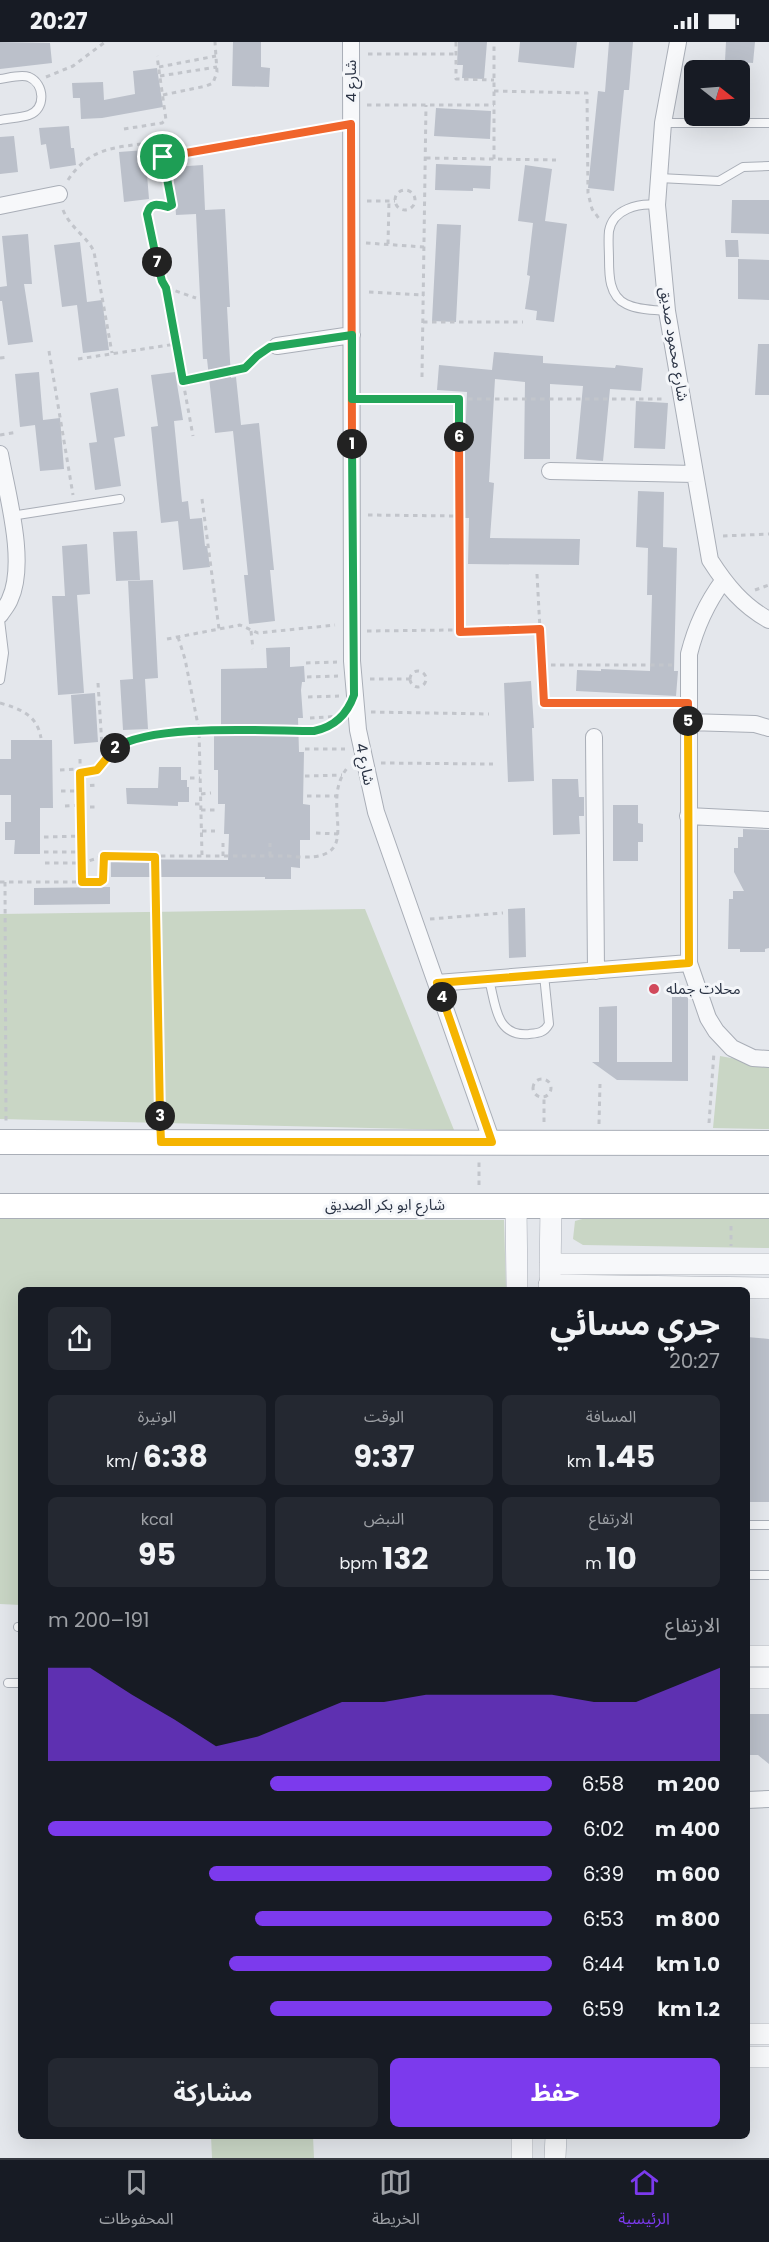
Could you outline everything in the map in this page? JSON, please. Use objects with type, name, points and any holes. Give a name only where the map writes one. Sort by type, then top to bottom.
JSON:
[{"type":"main road","points":[[3,1142],[769,1143]]},
{"type":"main road","name":"شارع ابو بكر الصديق","points":[[0,1206],[769,1206]]},
{"type":"street","name":"شارع محمود صديق","points":[[678,42],[663,123],[657,205],[667,311],[710,560],[723,581],[753,611],[769,620]]},
{"type":"street","name":"شارع 4","points":[[351,48],[351,690],[362,756],[376,812],[437,983],[485,1142]]},
{"type":"street","points":[[0,206],[59,194]]},
{"type":"street","points":[[278,345],[352,335]]},
{"type":"street","points":[[0,454],[16,543],[15,582],[10,600],[0,615]]},
{"type":"street","points":[[550,471],[695,474]]},
{"type":"street","points":[[723,581],[696,627],[689,654],[689,963],[708,1018],[716,1031],[732,1048],[753,1058],[769,1059]]},
{"type":"street","points":[[688,722],[755,724],[769,728]]},
{"type":"street","points":[[594,737],[597,971]]},
{"type":"street","points":[[688,816],[769,820]]},
{"type":"street","points":[[437,983],[689,963]]},
{"type":"street","points":[[516,1205],[517,1287]]},
{"type":"street","points":[[549,1287],[551,1205]]},
{"type":"street","points":[[550,1264],[769,1264]]},
{"type":"street","points":[[750,1288],[769,1288]]},
{"type":"street","points":[[750,1678],[769,1678]]},
{"type":"street","points":[[750,1800],[769,1799]]},
{"type":"street","points":[[750,2034],[769,2034]]},
{"type":"street","points":[[750,2057],[769,2057]]},
{"type":"street","points":[[522,2139],[522,2158]]},
{"type":"street","points":[[555,2158],[556,2139]]},
{"type":"lane","points":[[0,79],[25,76],[40,87],[41,101],[34,112],[29,115],[0,120]]},
{"type":"lane","points":[[663,123],[769,123]]},
{"type":"lane","points":[[659,178],[718,181],[744,167],[769,166]]},
{"type":"lane","points":[[657,205],[642,204],[628,208],[616,217],[609,230],[609,276],[613,292],[624,304],[667,311]]},
{"type":"lane","points":[[11,516],[120,499]]},
{"type":"lane","points":[[0,620],[4,653],[0,680]]},
{"type":"lane","points":[[489,980],[500,1020],[505,1028],[514,1034],[524,1034],[540,1032],[549,1024],[544,975]]},
{"type":"lane","points":[[750,1525],[769,1525]]},
{"type":"lane","points":[[750,1575],[769,1575]]},
{"type":"lane","points":[[8,1683],[18,1683]]},
{"type":"path","points":[[36,82],[73,66],[105,42]]},
{"type":"path","points":[[163,95],[210,85],[216,79],[215,42]]},
{"type":"path","points":[[456,42],[456,80],[494,80]]},
{"type":"path","points":[[494,42],[494,159]]},
{"type":"path","points":[[351,48],[456,54]]},
{"type":"path","points":[[124,129],[164,122],[166,118],[157,56]]},
{"type":"path","points":[[159,67],[216,56]]},
{"type":"path","points":[[160,76],[217,67]]},
{"type":"path","points":[[494,91],[587,93],[588,193],[592,209],[609,230]]},
{"type":"path","points":[[351,105],[494,105]]},
{"type":"path","points":[[423,377],[426,105]]},
{"type":"path","points":[[163,157],[351,124]]},
{"type":"path","points":[[112,353],[94,252],[68,219],[59,194],[74,171],[98,152],[157,142],[160,144],[172,205],[168,207],[155,204],[151,206],[147,214],[161,278],[166,288],[193,436]]},
{"type":"path","points":[[426,158],[556,160]]},
{"type":"path","points":[[403,190],[408,190],[415,196],[414,206],[405,210],[397,206],[395,201],[399,192],[403,190]]},
{"type":"path","points":[[351,200],[395,201]]},
{"type":"path","points":[[388,244],[389,201]]},
{"type":"path","points":[[352,242],[424,247]]},
{"type":"path","points":[[166,288],[196,298]]},
{"type":"path","points":[[352,291],[424,295]]},
{"type":"path","points":[[423,322],[523,322]]},
{"type":"path","points":[[78,359],[176,344]]},
{"type":"path","points":[[183,381],[245,368],[263,351],[278,345]]},
{"type":"path","points":[[49,351],[75,506]]},
{"type":"path","points":[[0,358],[8,357]]},
{"type":"path","points":[[352,399],[682,399]]},
{"type":"path","points":[[459,399],[460,632]]},
{"type":"path","points":[[0,435],[17,432]]},
{"type":"path","points":[[202,499],[219,629]]},
{"type":"path","points":[[352,514],[459,516]]},
{"type":"path","points":[[705,537],[769,534]]},
{"type":"path","points":[[537,574],[544,703],[688,703]]},
{"type":"path","points":[[167,639],[240,625],[258,633],[352,627],[460,632],[540,629]]},
{"type":"path","points":[[251,630],[253,649]]},
{"type":"path","points":[[178,637],[185,659],[199,730],[202,856]]},
{"type":"path","points":[[306,663],[351,690]]},
{"type":"path","points":[[542,665],[689,665]]},
{"type":"path","points":[[418,670],[426,674],[427,678],[426,683],[419,687],[411,683],[410,679],[414,671],[418,670]]},
{"type":"path","points":[[307,677],[351,690],[489,714]]},
{"type":"path","points":[[308,697],[410,679]]},
{"type":"path","points":[[98,683],[103,762]]},
{"type":"path","points":[[310,718],[351,690]]},
{"type":"path","points":[[60,770],[94,772],[116,747],[129,741],[199,730],[314,731],[330,726],[351,690]]},
{"type":"path","points":[[0,703],[31,716],[41,738]]},
{"type":"path","points":[[304,749],[362,756],[493,764]]},
{"type":"path","points":[[45,863],[82,862],[104,856],[310,858],[322,856],[333,849],[338,834],[337,796],[342,776],[349,766],[362,756]]},
{"type":"path","points":[[80,759],[82,882]]},
{"type":"path","points":[[304,776],[342,776]]},
{"type":"path","points":[[190,778],[200,778]]},
{"type":"path","points":[[61,791],[97,784]]},
{"type":"path","points":[[201,794],[211,793]]},
{"type":"path","points":[[307,796],[337,796]]},
{"type":"path","points":[[195,804],[201,804]]},
{"type":"path","points":[[65,806],[97,807]]},
{"type":"path","points":[[201,810],[215,810]]},
{"type":"path","points":[[201,831],[215,831]]},
{"type":"path","points":[[316,833],[338,834]]},
{"type":"path","points":[[44,837],[82,836]]},
{"type":"path","points":[[223,843],[223,856]]},
{"type":"path","points":[[270,843],[270,856]]},
{"type":"path","points":[[44,852],[82,852]]},
{"type":"path","points":[[0,882],[100,882],[103,880],[104,856]]},
{"type":"path","points":[[155,857],[161,1142]]},
{"type":"path","points":[[3,1142],[5,882]]},
{"type":"path","points":[[415,920],[503,913]]},
{"type":"path","points":[[707,1143],[716,1031]]},
{"type":"path","points":[[543,1080],[550,1084],[551,1088],[544,1097],[536,1095],[534,1087],[535,1083],[543,1080]]},
{"type":"path","points":[[599,1143],[600,1084]]},
{"type":"path","points":[[544,1097],[544,1142]]},
{"type":"path","points":[[479,1205],[485,1142]]},
{"type":"path","points":[[731,1206],[731,1265]]},
{"type":"green space","points":[[365,909],[454,1130],[0,1119],[0,914]]},
{"type":"green space","points":[[720,1056],[769,1065],[769,1129],[713,1128]]},
{"type":"green space","points":[[769,1215],[769,1248],[583,1245],[573,1239],[575,1221],[593,1216]]},
{"type":"green space","points":[[0,1219],[504,1220],[506,1287],[18,1287],[18,1605],[0,1604]]},
{"type":"green space","points":[[211,2139],[313,2139],[314,2158],[212,2158]]},
{"type":"building","points":[[0,42],[50,43],[52,63],[0,69]]},
{"type":"building","points":[[233,42],[261,42],[261,67],[270,68],[269,87],[232,86]]},
{"type":"building","points":[[458,42],[487,42],[484,79],[462,78],[463,65],[457,65]]},
{"type":"building","points":[[520,42],[577,42],[574,68],[518,62]]},
{"type":"building","points":[[609,42],[633,42],[629,90],[624,90],[614,191],[588,188],[598,91],[605,92]]},
{"type":"building","points":[[726,42],[755,42],[753,63],[750,63],[750,60],[725,60]]},
{"type":"building","points":[[157,68],[163,107],[102,118],[81,119],[80,98],[73,98],[72,83],[103,82],[104,100],[135,94],[133,71]]},
{"type":"building","points":[[436,108],[491,111],[490,139],[434,136]]},
{"type":"building","points":[[69,126],[71,148],[74,148],[76,165],[50,169],[46,144],[41,145],[39,128]]},
{"type":"building","points":[[14,136],[18,172],[0,174],[0,137]]},
{"type":"building","points":[[145,150],[149,199],[124,202],[119,152]]},
{"type":"building","points":[[436,164],[491,166],[490,189],[435,190]]},
{"type":"building","points":[[203,165],[205,210],[225,209],[231,378],[236,377],[241,425],[259,423],[274,570],[270,570],[275,621],[249,624],[244,575],[248,575],[233,431],[215,433],[207,359],[203,359],[196,214],[176,215],[173,167]]},
{"type":"building","points":[[525,165],[552,169],[545,221],[567,224],[554,322],[536,320],[537,311],[525,309],[530,276],[527,275],[533,223],[518,221]]},
{"type":"building","points":[[732,200],[769,200],[769,234],[731,233]]},
{"type":"building","points":[[437,224],[461,225],[456,322],[432,321]]},
{"type":"building","points":[[28,234],[32,284],[24,284],[33,342],[8,345],[2,301],[0,301],[0,287],[7,286],[2,236]]},
{"type":"building","points":[[725,240],[738,240],[739,257],[726,257]]},
{"type":"building","points":[[80,242],[87,302],[102,300],[109,350],[83,353],[77,305],[62,307],[54,245]]},
{"type":"building","points":[[738,259],[769,260],[769,300],[738,299]]},
{"type":"building","points":[[758,344],[769,344],[769,395],[755,395]]},
{"type":"building","points":[[494,352],[543,356],[543,363],[643,368],[641,391],[610,389],[603,461],[576,459],[583,386],[550,384],[550,459],[524,459],[525,382],[495,379],[489,482],[494,483],[490,538],[580,539],[579,565],[468,564],[469,518],[462,518],[467,392],[437,390],[439,365],[492,370]]},
{"type":"building","points":[[39,372],[43,420],[60,418],[64,469],[40,471],[35,425],[20,427],[15,374]]},
{"type":"building","points":[[175,372],[183,420],[174,421],[182,502],[188,501],[190,519],[202,518],[210,567],[183,570],[178,521],[161,523],[151,427],[158,426],[151,375]]},
{"type":"building","points":[[118,388],[125,436],[114,438],[121,486],[95,490],[89,443],[97,442],[90,393]]},
{"type":"building","points":[[636,401],[668,403],[665,449],[634,448]]},
{"type":"building","points":[[638,491],[664,492],[663,547],[677,548],[674,671],[678,671],[676,696],[576,691],[577,670],[650,671],[652,595],[647,595],[648,548],[636,547]]},
{"type":"building","points":[[137,531],[140,580],[116,581],[113,532]]},
{"type":"building","points":[[87,544],[90,594],[77,595],[84,693],[58,695],[52,596],[65,596],[62,546]]},
{"type":"building","points":[[153,580],[158,678],[145,679],[148,729],[123,730],[120,680],[133,679],[128,581]]},
{"type":"building","points":[[290,647],[290,667],[304,666],[305,682],[302,682],[301,690],[303,718],[298,718],[299,752],[304,752],[303,804],[310,805],[310,840],[300,840],[300,868],[291,867],[291,879],[111,877],[111,859],[228,860],[229,834],[224,834],[225,804],[218,804],[218,770],[214,770],[214,735],[221,735],[221,669],[267,668],[266,648]]},
{"type":"building","points":[[531,681],[534,781],[508,782],[504,683]]},
{"type":"building","points":[[95,693],[98,742],[74,744],[71,695]]},
{"type":"building","points":[[11,740],[52,740],[53,808],[40,808],[40,854],[14,854],[15,840],[5,840],[5,822],[11,822],[11,795],[0,795],[0,759],[11,759]]},
{"type":"building","points":[[159,767],[181,767],[181,780],[187,780],[187,787],[189,787],[189,802],[178,802],[178,806],[127,804],[126,788],[158,788]]},
{"type":"building","points":[[552,779],[578,779],[579,797],[584,797],[584,816],[579,816],[580,834],[553,835]]},
{"type":"building","points":[[613,805],[638,805],[638,823],[643,824],[643,842],[638,842],[638,861],[613,861]]},
{"type":"building","points":[[743,829],[769,830],[769,948],[765,949],[765,952],[740,952],[740,949],[728,949],[729,899],[733,899],[733,891],[744,891],[734,872],[734,848],[738,848],[738,837],[743,837]]},
{"type":"building","points":[[110,887],[110,904],[34,905],[34,888]]},
{"type":"building","points":[[525,908],[526,957],[509,958],[508,909]]},
{"type":"building","points":[[672,986],[686,986],[688,993],[688,1081],[617,1080],[592,1062],[599,1062],[599,1007],[617,1006],[617,1062],[672,1062]]},
{"type":"building","points":[[750,1337],[769,1339],[769,1502],[750,1502]]},
{"type":"building","points":[[750,1714],[769,1714],[769,1764],[758,1755],[750,1755]]},
{"type":"place","name":"محلات جمله","points":[[654,989]]},
{"type":"route","points":[[163,157],[172,205],[169,207],[159,204],[151,206],[147,219],[161,278],[166,288],[183,381],[245,368],[270,347],[278,345],[352,335],[352,399],[459,399],[460,632],[540,629],[544,703],[688,703],[689,963],[437,983],[492,1142],[161,1142],[155,857],[104,856],[103,880],[82,882],[80,773],[94,772],[100,768],[116,747],[138,738],[199,730],[314,731],[322,729],[330,726],[342,716],[354,695],[352,661],[352,399],[352,291],[351,124],[163,157]]}]
